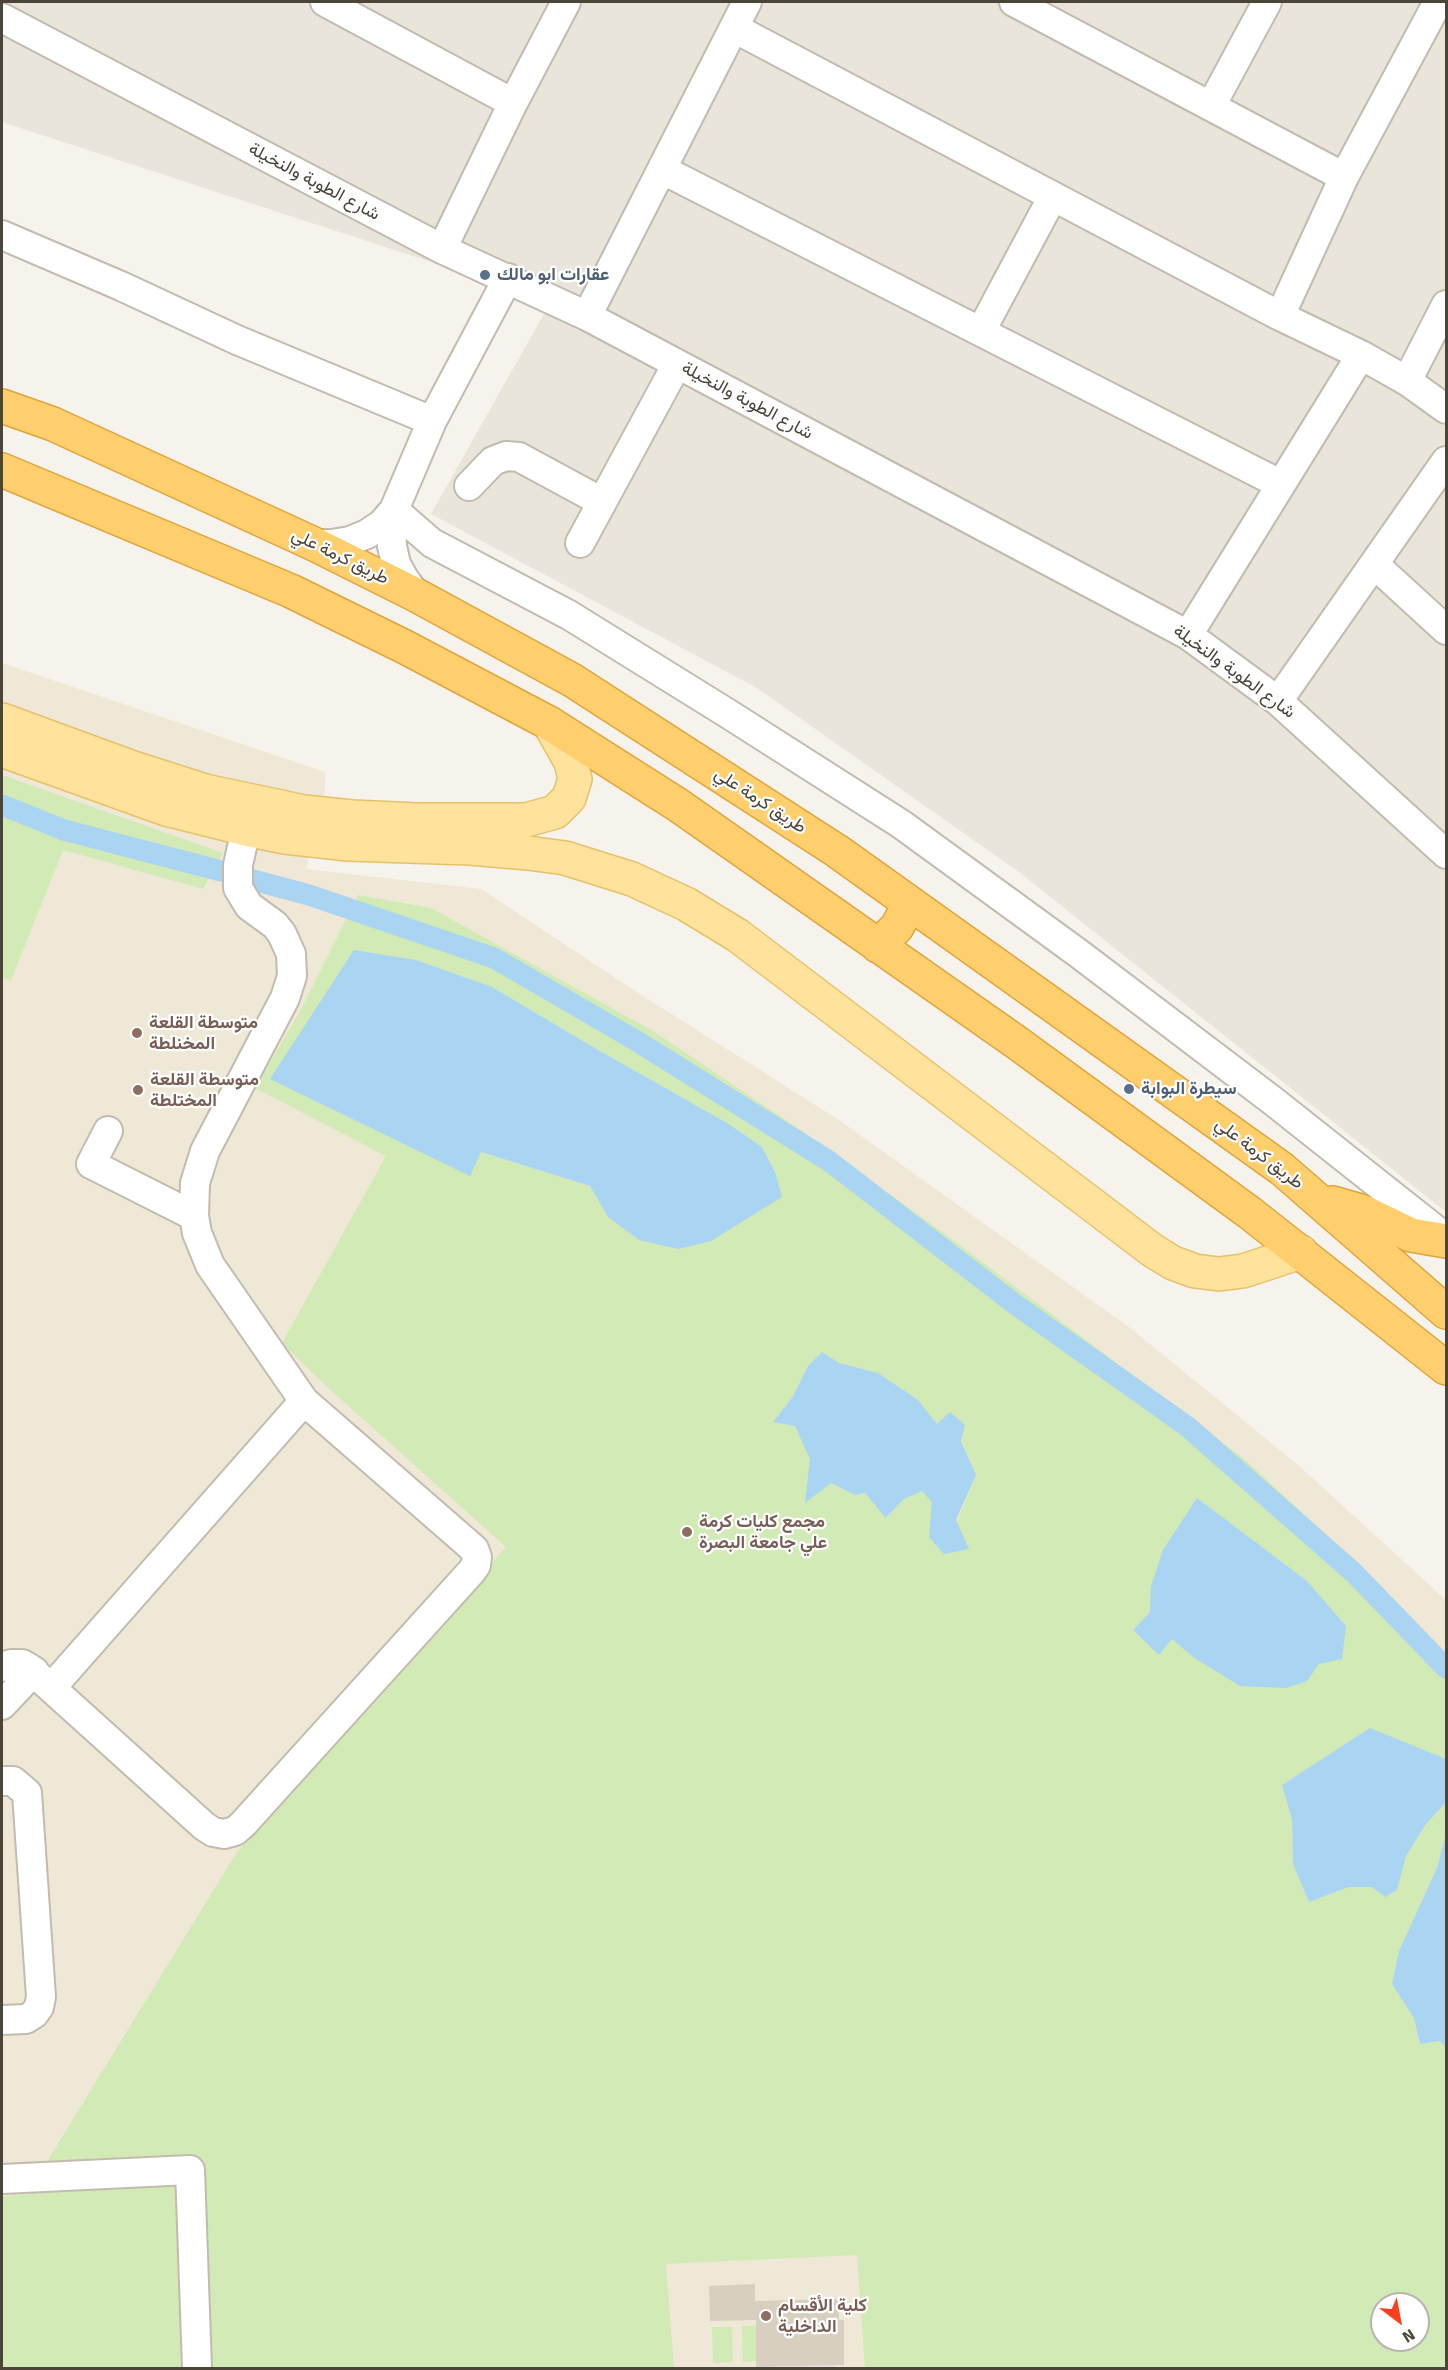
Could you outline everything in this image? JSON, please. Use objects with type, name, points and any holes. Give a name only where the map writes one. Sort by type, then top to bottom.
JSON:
[{"type":"highway","name":"طريق كرمة علي","points":[[2,406],[52,424],[314,544],[416,595],[572,680],[828,845],[1282,1169],[1446,1312]]},
{"type":"highway","points":[[2,470],[291,591],[405,646],[549,723],[678,805],[933,983],[1301,1252],[1446,1368]]},
{"type":"highway","points":[[878,946],[897,927],[910,903]]},
{"type":"highway","points":[[933,983],[943,958],[962,941]]},
{"type":"highway","points":[[1319,1200],[1353,1208],[1411,1235],[1446,1240]]},
{"type":"main road","points":[[2,720],[133,768],[246,829],[292,838],[348,844],[470,848],[528,853],[565,858],[632,879],[686,904],[737,934],[1133,1236],[1173,1263],[1195,1271],[1220,1274],[1243,1271],[1301,1252]]},
{"type":"main road","points":[[2,750],[156,806],[256,803],[352,817],[428,820],[536,819],[555,812],[563,806],[573,789],[575,779],[571,762],[549,723]]},
{"type":"street","points":[[325,2],[513,102]]},
{"type":"street","points":[[442,249],[513,102],[566,2]]},
{"type":"street","points":[[587,316],[747,2]]},
{"type":"street","points":[[1014,2],[1344,177]]},
{"type":"street","points":[[1211,106],[1266,2]]},
{"type":"street","points":[[1280,316],[1344,177],[1438,2]]},
{"type":"street","name":"شارع الطوبة والنخيلة","points":[[2,18],[442,249],[587,316],[1188,635],[1278,701],[1446,854]]},
{"type":"street","points":[[734,28],[1280,316],[1361,355],[1407,381],[1446,409]]},
{"type":"street","points":[[663,170],[1280,484]]},
{"type":"street","points":[[981,331],[1053,196]]},
{"type":"street","points":[[2,235],[121,286],[237,340],[432,421]]},
{"type":"street","points":[[416,595],[396,564],[391,528],[394,510],[432,421],[508,278]]},
{"type":"street","points":[[1407,381],[1446,304]]},
{"type":"street","points":[[1188,635],[1361,355]]},
{"type":"street","points":[[580,543],[677,364]]},
{"type":"street","points":[[469,486],[493,461],[506,456],[519,457],[602,502]]},
{"type":"street","points":[[1278,701],[1446,461]]},
{"type":"street","points":[[314,544],[350,541],[367,534],[382,524],[394,510]]},
{"type":"street","points":[[394,510],[432,543],[569,615],[727,712],[901,824],[1078,953],[1272,1101],[1446,1240]]},
{"type":"street","points":[[1374,564],[1446,630]]},
{"type":"street","points":[[2,1667],[22,1664],[43,1679],[204,1826],[213,1832],[224,1834],[235,1831],[243,1824],[476,1565],[477,1557],[474,1549],[303,1401],[210,1265],[197,1233],[194,1216],[195,1183],[202,1159],[285,998],[292,976],[291,954],[282,934],[275,925],[249,906],[238,888],[238,865],[246,829]]},
{"type":"street","points":[[108,1131],[91,1164],[194,1216]]},
{"type":"street","points":[[2,1705],[43,1679],[303,1401]]},
{"type":"street","points":[[2,1781],[14,1781],[27,1793],[41,1997],[39,2007],[26,2019],[2,2020]]},
{"type":"street","points":[[2,2179],[190,2170],[197,2368]]},
{"type":"shaded area","points":[[2,2],[1446,2],[1446,1212],[1019,872],[757,688],[431,514],[545,312],[468,274],[2,122]]},
{"type":"shaded area","name":"مجمع كليات كرمة علي جامعة البصرة","points":[[2,663],[325,772],[325,788],[306,869],[481,889],[640,994],[839,1120],[1129,1327],[1297,1464],[1446,1600],[1446,2368],[2,2368]]},
{"type":"shaded area","points":[[835,2365],[835,2368],[712,2368],[756,2367]]},
{"type":"green space","points":[[2,775],[223,853],[203,889],[63,850],[11,980],[2,978]]},
{"type":"green space","name":"مجمع كليات كرمة علي جامعة البصرة","points":[[358,895],[431,908],[653,1031],[799,1129],[949,1237],[1243,1458],[1372,1577],[1446,1654],[1446,1759],[1325,1758],[1282,1785],[1292,1820],[1293,1864],[1309,1902],[1349,1887],[1396,1890],[1406,1856],[1426,1824],[1446,1802],[1446,1834],[1437,1868],[1399,1951],[1392,1984],[1414,2018],[1420,2044],[1441,2040],[1446,2047],[1446,2368],[865,2368],[857,2255],[666,2264],[674,2368],[2,2368],[2,2196],[31,2194],[51,2155],[237,1852],[506,1547],[325,1385],[282,1343],[386,1156],[255,1088],[300,1011]],"holes":[[[416,960],[492,987],[727,1123],[762,1147],[775,1172],[678,1249],[639,1239],[608,1217],[590,1186],[480,1152],[470,1175]],[[822,1352],[839,1363],[878,1373],[918,1400],[937,1424],[950,1413],[976,1475],[944,1554],[930,1537],[933,1502],[922,1491],[904,1499],[887,1518],[865,1493],[855,1495],[830,1483],[806,1502],[811,1459],[795,1426],[774,1422],[792,1398],[808,1366]],[[1197,1498],[1307,1581],[1346,1626],[1307,1681],[1193,1657],[1172,1638],[1159,1655],[1133,1630],[1150,1612]]]},
{"type":"green space","points":[[742,2326],[756,2326],[756,2361],[743,2362]]},
{"type":"green space","points":[[712,2327],[732,2327],[733,2362],[713,2363]]},
{"type":"water","points":[[354,950],[416,960],[492,987],[727,1123],[762,1147],[775,1172],[782,1197],[711,1241],[678,1249],[639,1240],[608,1217],[590,1186],[481,1152],[470,1176],[270,1079]]},
{"type":"water","points":[[822,1352],[839,1363],[878,1373],[918,1400],[937,1424],[950,1412],[965,1425],[961,1441],[976,1475],[956,1520],[969,1549],[944,1554],[929,1537],[932,1502],[922,1491],[904,1499],[886,1518],[865,1493],[855,1495],[831,1483],[805,1503],[810,1459],[795,1426],[773,1422],[792,1398],[808,1366]]},
{"type":"water","points":[[1197,1498],[1307,1581],[1346,1626],[1342,1659],[1319,1664],[1307,1681],[1286,1688],[1240,1686],[1193,1657],[1172,1639],[1159,1655],[1133,1630],[1150,1612],[1151,1586],[1163,1550]]},
{"type":"water","points":[[1370,1728],[1446,1759],[1446,1802],[1426,1824],[1406,1856],[1397,1890],[1385,1897],[1372,1887],[1349,1887],[1309,1902],[1293,1864],[1292,1820],[1282,1785]]},
{"type":"water","points":[[1446,1834],[1446,2047],[1440,2041],[1420,2044],[1414,2018],[1392,1984],[1399,1951],[1437,1868]]},
{"type":"building","points":[[755,2284],[755,2301],[838,2299],[839,2320],[844,2320],[844,2365],[756,2367],[756,2320],[710,2321],[709,2286]]},
{"type":"waterway","points":[[2,805],[64,830],[221,871]]},
{"type":"waterway","points":[[253,880],[309,895],[494,958],[635,1040],[829,1161],[1016,1305],[1188,1427],[1354,1573],[1446,1668]]},
{"type":"place","name":"عقارات ابو مالك","points":[[485,275]]},
{"type":"place","name":"متوسطة القلعة المخنلطة","points":[[137,1033]]},
{"type":"place","name":"سيطرة البوابة","points":[[1129,1089]]},
{"type":"place","name":"متوسطة القلعة المختلطة","points":[[138,1090]]},
{"type":"place","name":"مجمع كليات كرمة علي جامعة البصرة","points":[[687,1532]]},
{"type":"place","name":"كلية الأقسام الداخلية","points":[[766,2316]]}]
